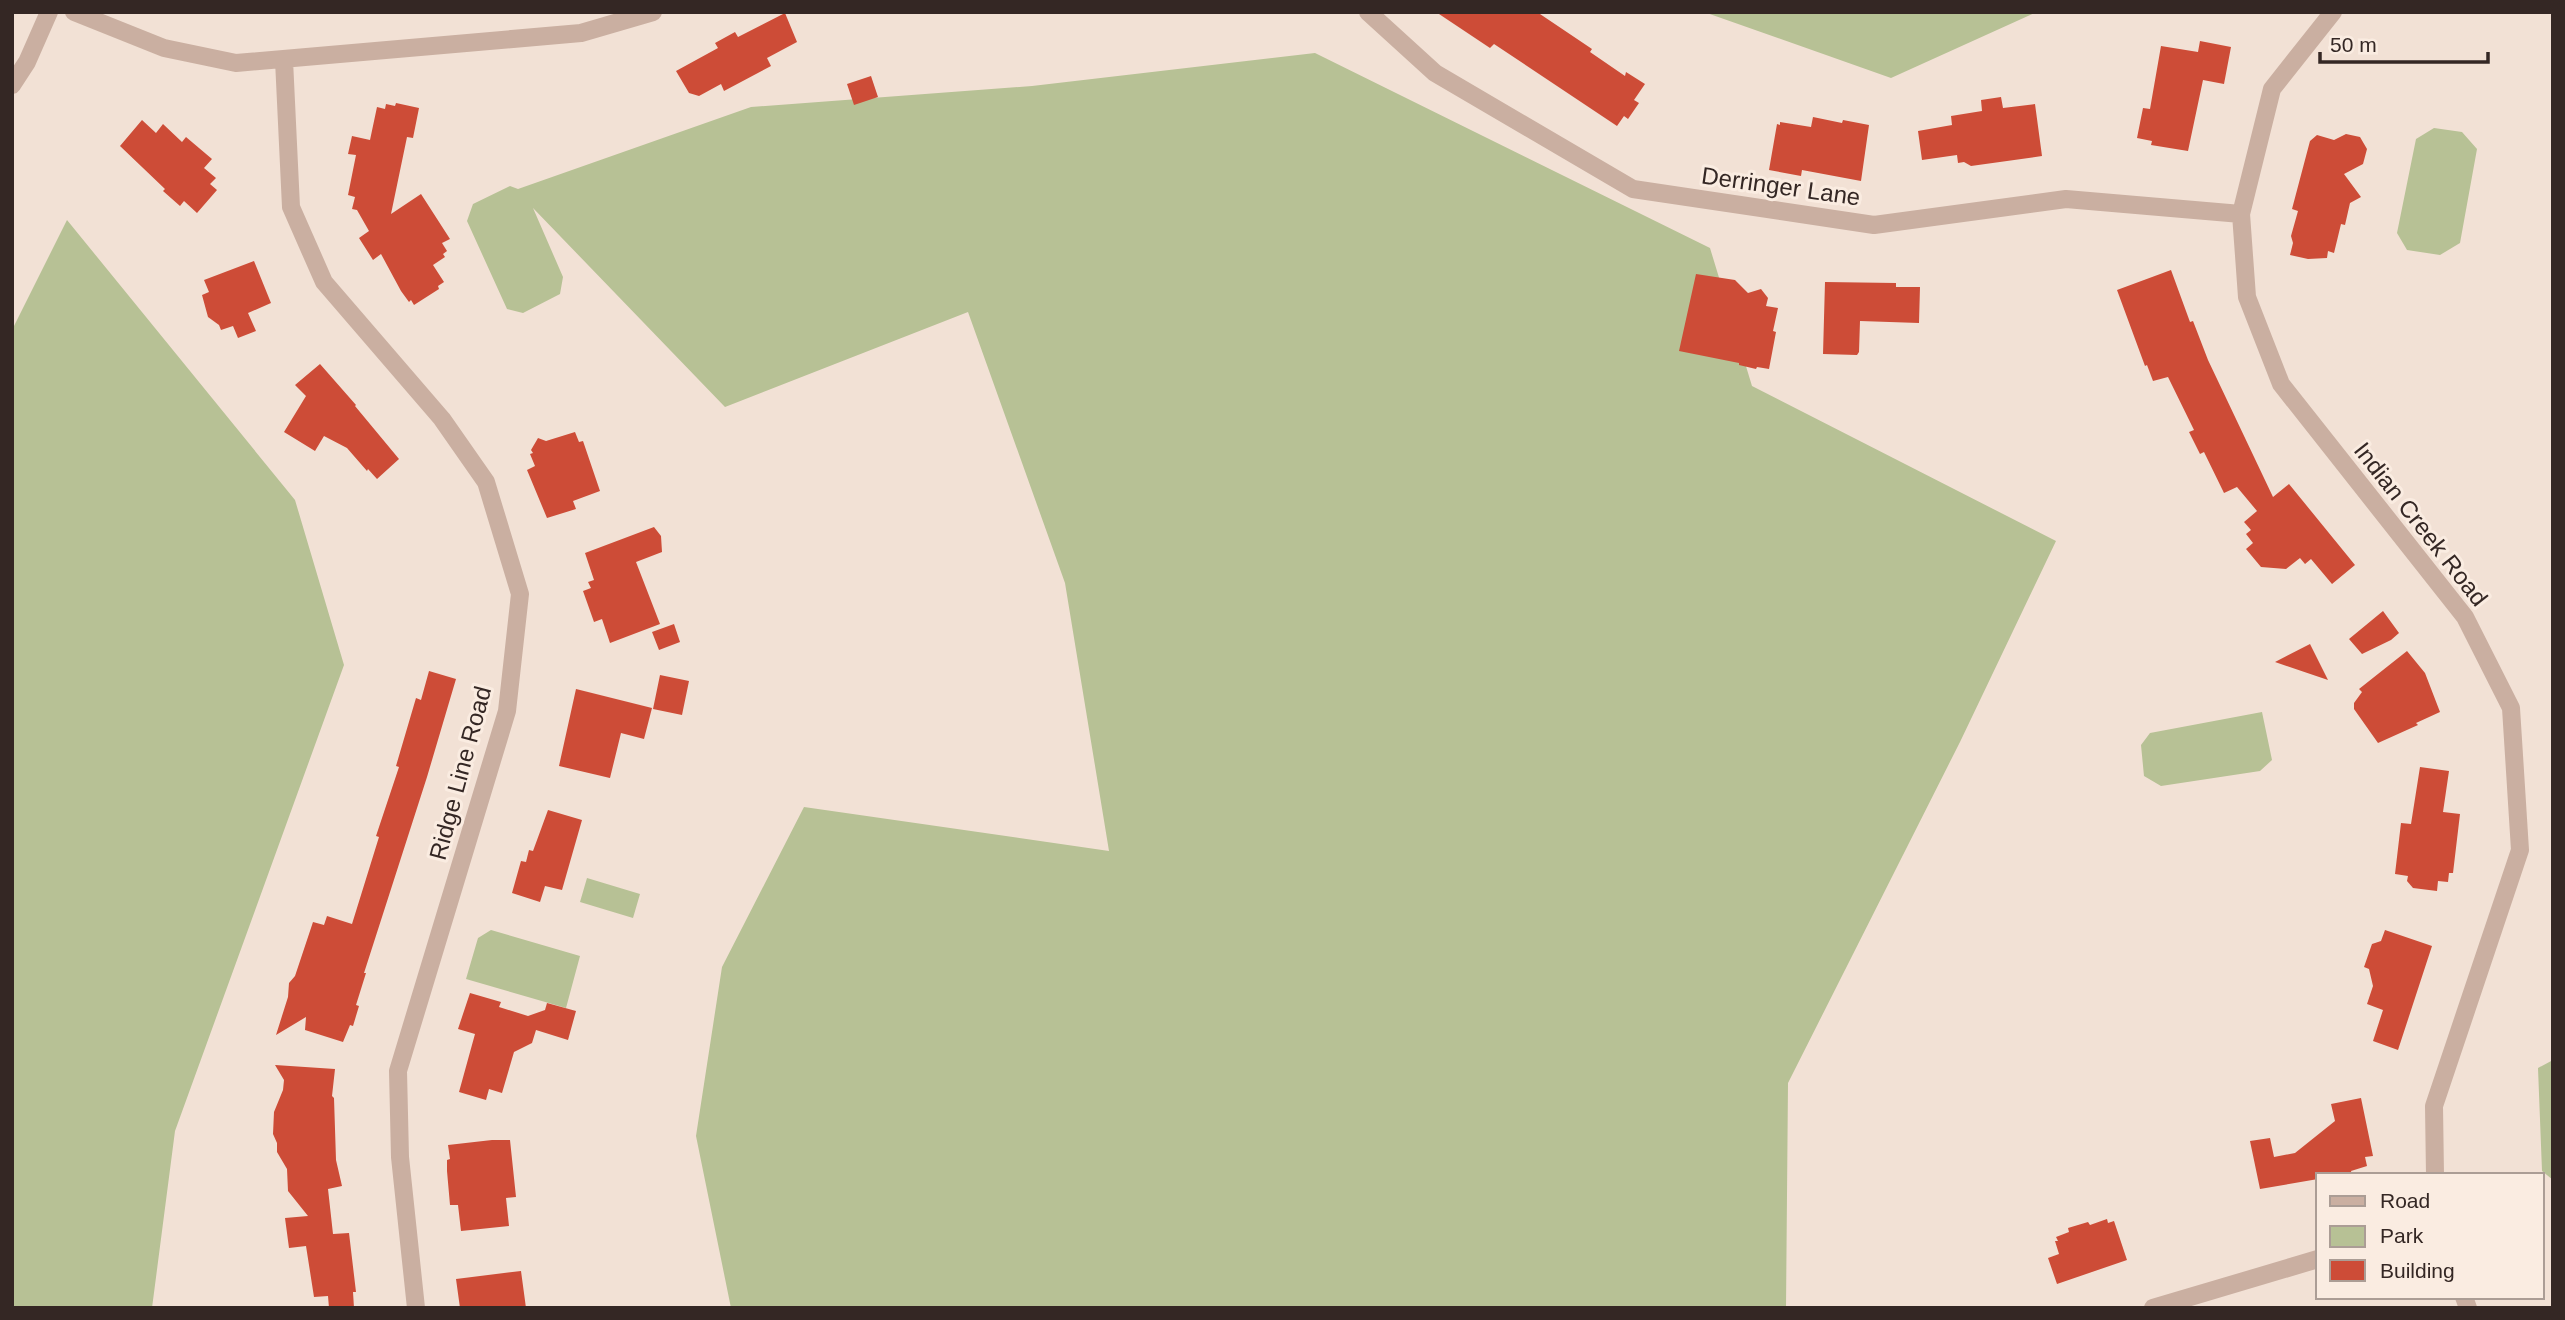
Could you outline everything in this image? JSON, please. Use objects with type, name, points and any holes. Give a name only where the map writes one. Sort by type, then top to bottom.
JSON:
[{"type":"street","points":[[12,85],[27,62],[49,12]]},
{"type":"street","points":[[74,12],[164,48],[236,63],[581,33],[653,12]]},
{"type":"street","name":"Derringer Lane","points":[[1368,12],[1435,74],[1633,189],[1874,225],[2066,199],[2241,214]]},
{"type":"street","name":"Indian Creek Road","points":[[2333,12],[2272,89],[2241,214],[2247,297],[2281,384],[2465,617],[2511,708],[2520,850],[2434,1106],[2435,1173]]},
{"type":"street","name":"Ridge Line Road","points":[[284,60],[291,207],[324,282],[442,419],[486,482],[520,594],[507,711],[398,1071],[400,1157],[416,1308]]},
{"type":"street","points":[[2154,1308],[2316,1260]]},
{"type":"green space","points":[[1704,12],[2037,12],[1891,78]]},
{"type":"green space","points":[[1315,53],[1710,248],[1752,386],[2056,541],[1960,742],[1788,1083],[1786,1308],[731,1308],[696,1136],[722,967],[804,807],[1109,851],[1065,583],[968,312],[725,407],[533,208],[563,277],[560,294],[523,313],[507,309],[467,221],[473,204],[510,186],[518,189],[751,107],[1032,86]]},
{"type":"green space","points":[[2434,128],[2462,132],[2477,149],[2460,243],[2440,255],[2407,250],[2397,233],[2416,139]]},
{"type":"green space","points":[[67,220],[295,500],[344,665],[175,1131],[152,1308],[12,1308],[12,330]]},
{"type":"green space","points":[[2262,712],[2272,760],[2260,771],[2161,786],[2144,776],[2141,745],[2150,733]]},
{"type":"green space","points":[[587,878],[640,894],[633,918],[580,902]]},
{"type":"green space","points":[[491,930],[580,956],[566,1008],[466,979],[478,938]]},
{"type":"green space","points":[[2553,1060],[2553,1180],[2542,1171],[2538,1068]]},
{"type":"building","points":[[1436,12],[1537,12],[1592,49],[1590,52],[1625,76],[1626,72],[1645,84],[1634,100],[1639,103],[1628,119],[1624,116],[1617,126],[1494,44],[1490,48]]},
{"type":"building","points":[[785,13],[797,42],[767,58],[771,66],[724,91],[721,84],[699,96],[689,93],[676,71],[718,48],[715,43],[735,32],[738,37]]},
{"type":"building","points":[[2200,41],[2231,47],[2224,84],[2203,80],[2188,151],[2151,145],[2152,141],[2137,138],[2143,108],[2150,109],[2161,46],[2198,52]]},
{"type":"building","points":[[871,76],[878,97],[854,105],[847,84]]},
{"type":"building","points":[[2001,97],[2003,108],[2035,104],[2042,156],[1971,166],[1964,162],[1958,163],[1957,155],[1922,160],[1918,131],[1952,125],[1951,116],[1982,111],[1981,100]]},
{"type":"building","points":[[396,103],[419,108],[413,138],[407,137],[391,214],[421,194],[450,239],[442,243],[447,251],[443,254],[445,257],[433,265],[444,282],[438,286],[439,289],[414,305],[401,291],[381,254],[373,260],[359,238],[369,231],[357,210],[352,209],[355,197],[348,195],[356,155],[348,154],[352,136],[370,140],[377,107],[385,109],[386,104],[395,106]]},
{"type":"building","points":[[1813,117],[1869,125],[1861,181],[1802,170],[1801,176],[1769,170],[1777,124],[1780,125],[1780,122],[1811,127]]},
{"type":"building","points":[[142,120],[156,133],[163,124],[182,142],[186,137],[212,159],[204,168],[216,178],[210,184],[217,190],[197,213],[184,201],[180,206],[120,146]]},
{"type":"building","points":[[2346,134],[2360,137],[2367,149],[2363,164],[2344,174],[2361,197],[2350,203],[2345,225],[2341,224],[2334,253],[2328,251],[2327,258],[2308,259],[2290,255],[2293,243],[2291,236],[2298,211],[2292,209],[2310,141],[2317,135],[2334,140]]},
{"type":"building","points":[[254,261],[271,303],[248,313],[256,331],[238,338],[233,326],[221,330],[219,325],[208,317],[202,295],[209,292],[204,280]]},
{"type":"building","points":[[2171,270],[2190,322],[2193,321],[2208,360],[2273,497],[2289,484],[2355,565],[2332,584],[2311,559],[2305,564],[2300,558],[2286,569],[2261,567],[2246,549],[2253,543],[2246,534],[2251,530],[2244,522],[2257,511],[2237,487],[2224,493],[2204,452],[2200,454],[2189,432],[2194,430],[2168,377],[2153,381],[2147,365],[2145,366],[2117,290]]},
{"type":"building","points":[[1696,274],[1735,280],[1748,293],[1761,289],[1768,298],[1766,306],[1778,308],[1769,369],[1756,369],[1679,351]]},
{"type":"building","points":[[1825,282],[1896,283],[1896,287],[1920,287],[1919,323],[1860,321],[1857,355],[1823,354]]},
{"type":"building","points":[[320,364],[399,459],[377,479],[347,448],[324,436],[315,451],[284,432],[306,396],[295,385]]},
{"type":"building","points":[[575,432],[579,442],[583,441],[600,491],[573,501],[576,509],[547,518],[527,470],[535,466],[531,450],[538,438],[546,441]]},
{"type":"building","points":[[654,527],[661,536],[662,552],[636,562],[660,624],[610,643],[602,619],[594,622],[583,591],[591,588],[588,582],[594,580],[585,553]]},
{"type":"building","points":[[2383,611],[2399,633],[2391,640],[2362,654],[2349,639]]},
{"type":"building","points":[[674,624],[680,642],[659,650],[652,632]]},
{"type":"building","points":[[2310,644],[2328,680],[2275,662]]},
{"type":"building","points":[[2407,651],[2425,673],[2440,712],[2378,743],[2354,709],[2354,703],[2362,692],[2359,689]]},
{"type":"building","points":[[429,671],[456,679],[364,973],[353,1026],[350,1025],[343,1042],[305,1030],[306,1017],[276,1035],[288,997],[289,983],[295,976],[313,922],[324,925],[327,916],[352,924],[379,837],[376,836],[399,767],[396,766],[416,698],[421,700]]},
{"type":"building","points":[[660,675],[689,681],[682,715],[653,709]]},
{"type":"building","points":[[576,689],[652,708],[644,739],[621,733],[610,778],[559,766]]},
{"type":"building","points":[[2420,767],[2449,771],[2443,812],[2460,814],[2453,873],[2449,873],[2448,882],[2438,881],[2437,891],[2413,888],[2407,881],[2408,876],[2395,874],[2401,823],[2411,824]]},
{"type":"building","points":[[548,810],[582,820],[562,890],[545,886],[540,902],[512,893],[521,861],[526,862],[529,850],[533,851]]},
{"type":"building","points":[[2385,930],[2432,946],[2398,1050],[2373,1041],[2383,1010],[2367,1004],[2373,986],[2369,969],[2364,967],[2372,944],[2381,941]]},
{"type":"building","points":[[470,993],[501,1002],[499,1007],[528,1016],[545,1010],[547,1003],[576,1011],[568,1040],[536,1030],[532,1043],[514,1052],[502,1093],[489,1089],[486,1100],[459,1092],[475,1034],[458,1029]]},
{"type":"building","points":[[275,1065],[335,1069],[332,1096],[336,1160],[342,1186],[328,1189],[333,1234],[349,1233],[356,1292],[353,1292],[354,1308],[329,1308],[328,1296],[314,1297],[306,1246],[289,1248],[285,1218],[308,1216],[288,1191],[287,1169],[277,1152],[273,1134],[274,1112],[284,1080]]},
{"type":"building","points":[[2361,1098],[2373,1156],[2365,1157],[2367,1166],[2352,1173],[2316,1173],[2316,1179],[2260,1189],[2250,1141],[2270,1138],[2274,1157],[2295,1153],[2335,1121],[2331,1104]]},
{"type":"building","points":[[510,1140],[516,1197],[506,1198],[509,1226],[461,1231],[458,1205],[450,1205],[448,1145]]},
{"type":"building","points":[[2107,1219],[2108,1223],[2114,1221],[2127,1260],[2057,1284],[2048,1258],[2059,1254],[2056,1237],[2069,1232],[2068,1228]]},
{"type":"building","points":[[521,1271],[526,1308],[460,1308],[456,1279]]}]
